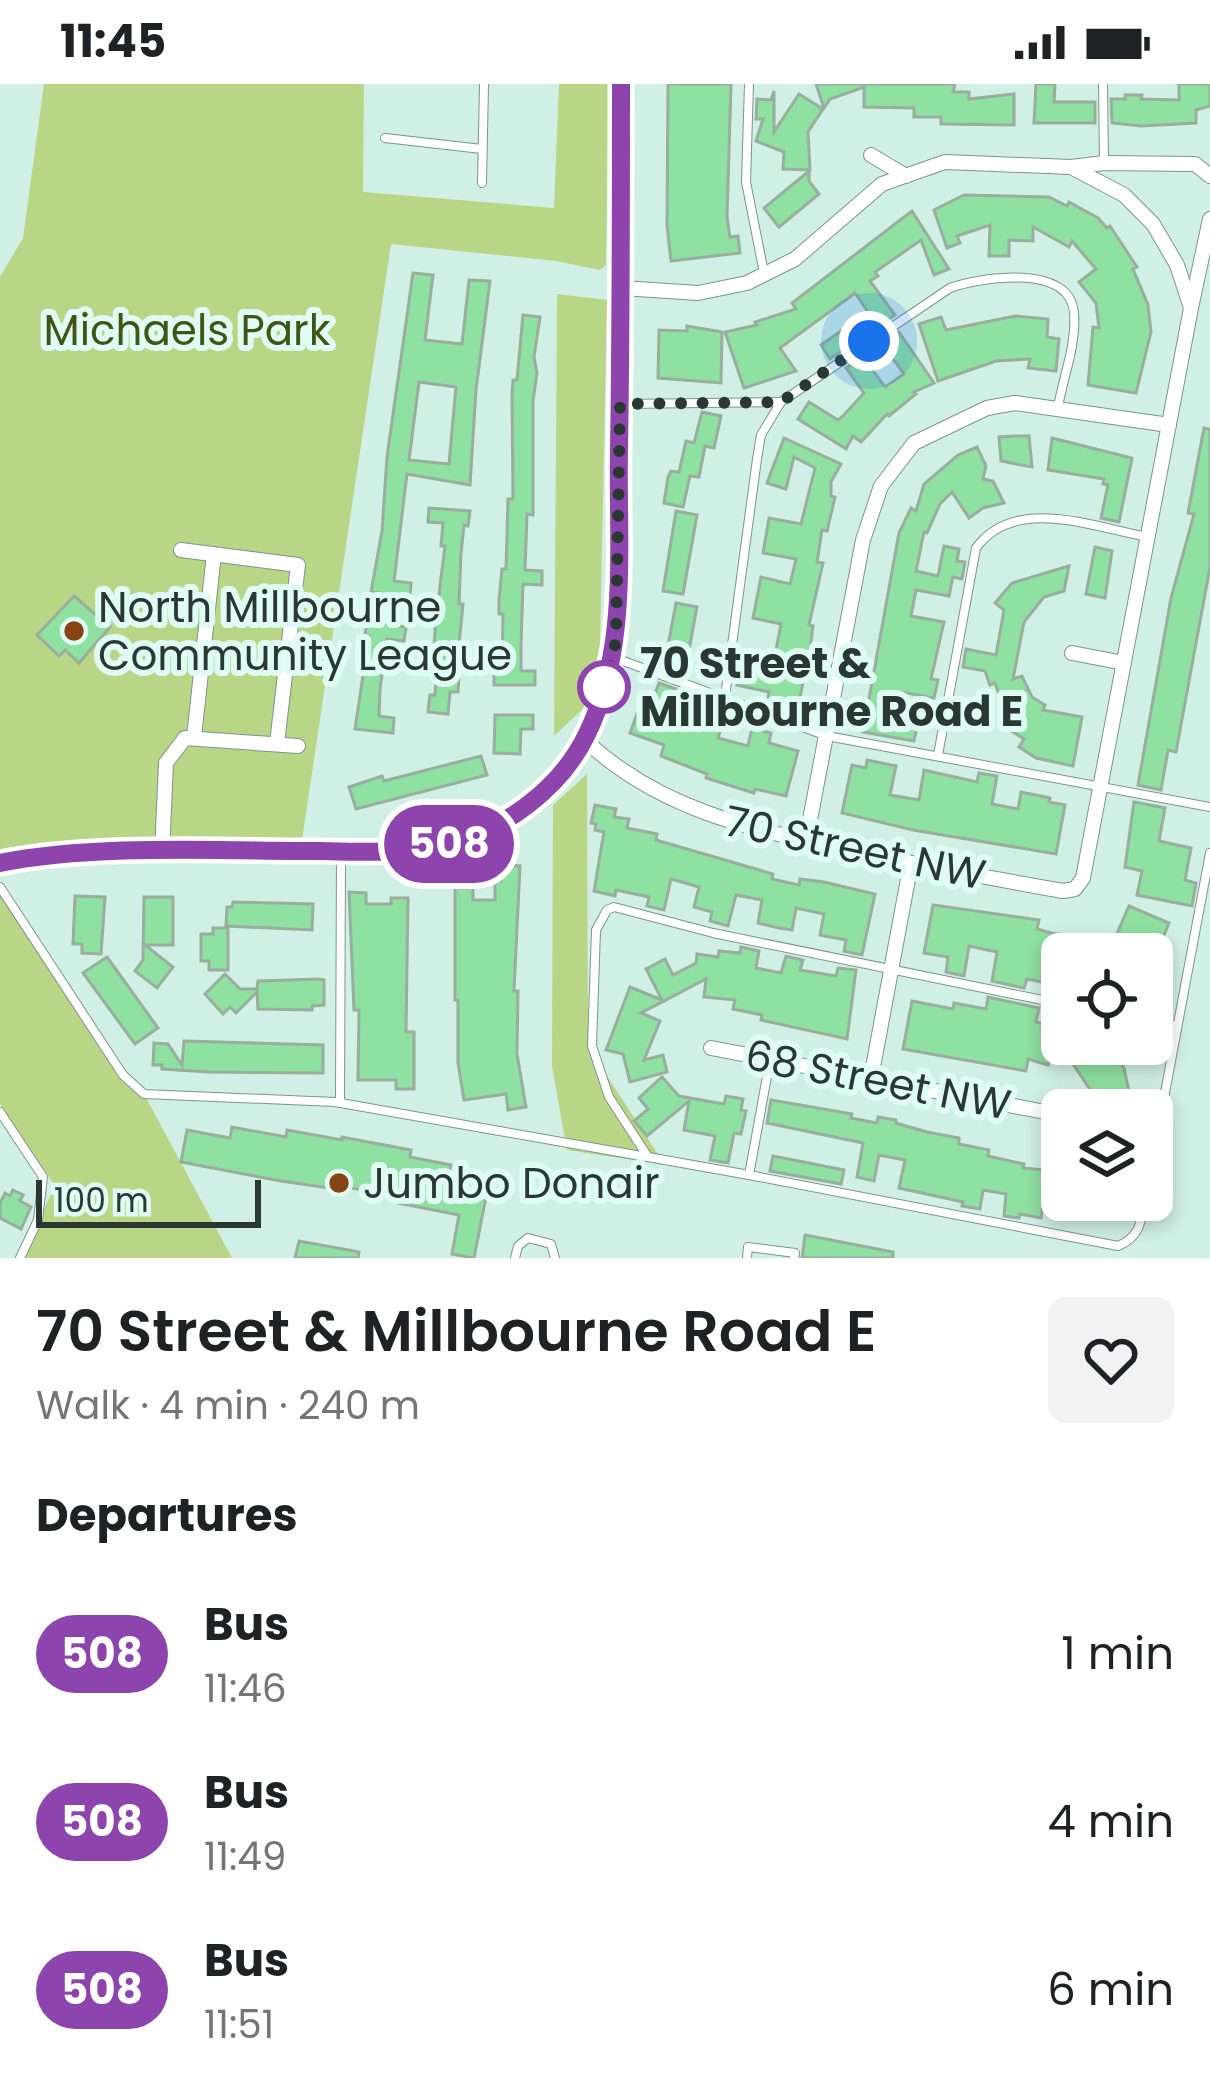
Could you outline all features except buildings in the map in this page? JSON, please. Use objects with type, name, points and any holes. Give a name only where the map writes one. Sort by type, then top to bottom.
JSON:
[{"type":"street","points":[[0,863],[162,853],[382,853],[449,844],[532,803],[585,740],[614,658],[621,84]]},
{"type":"street","points":[[871,155],[906,176]]},
{"type":"street","points":[[622,288],[698,293],[747,283],[795,259],[882,184],[945,163],[1195,164],[1210,176]]},
{"type":"street","points":[[1071,167],[1124,195],[1154,224],[1177,266],[1191,308]]},
{"type":"street","points":[[1100,787],[1210,219]]},
{"type":"street","points":[[806,841],[863,540],[880,486],[914,442],[987,408],[1016,403],[1169,425]]},
{"type":"street","points":[[181,550],[298,566],[277,743]]},
{"type":"street","points":[[194,737],[214,554]]},
{"type":"street","points":[[1072,653],[1124,663]]},
{"type":"street","points":[[162,853],[166,763],[185,738],[298,746]]},
{"type":"street","name":"70 Street NW","points":[[585,740],[638,780],[698,813],[806,841],[1063,891],[1076,889],[1083,878],[1100,787]]},
{"type":"street","points":[[871,1078],[911,863]]},
{"type":"street","name":"68 Street NW","points":[[711,1048],[1041,1111]]},
{"type":"lane","points":[[482,183],[484,84]]},
{"type":"lane","points":[[749,84],[746,182],[765,274]]},
{"type":"lane","points":[[1103,84],[1104,163]]},
{"type":"lane","points":[[385,138],[482,149]]},
{"type":"lane","points":[[725,697],[761,435],[781,402],[950,288],[1003,277],[1049,282],[1069,298],[1075,315],[1058,407]]},
{"type":"lane","points":[[620,404],[781,402]]},
{"type":"lane","points":[[938,755],[976,548],[984,537],[1011,522],[1039,517],[1148,537]]},
{"type":"lane","points":[[614,658],[827,736],[1210,807]]},
{"type":"lane","points":[[340,1103],[341,852]]},
{"type":"lane","points":[[1165,1089],[1210,853]]},
{"type":"lane","points":[[0,886],[123,1075],[144,1094],[340,1103],[1118,1246],[1131,1241],[1141,1221]]},
{"type":"lane","points":[[648,1157],[609,1097],[592,1046],[596,930],[607,910],[614,907],[713,933],[1041,1000]]},
{"type":"lane","points":[[1173,1025],[1177,1026]]},
{"type":"lane","points":[[749,1175],[770,1059]]},
{"type":"lane","points":[[0,1112],[43,1177],[38,1220],[20,1258]]},
{"type":"lane","points":[[517,1257],[520,1241],[528,1238],[551,1244],[555,1258]]},
{"type":"lane","points":[[747,1258],[748,1247],[795,1253],[794,1258]]},
{"type":"green space","name":"Michaels Park","points":[[44,84],[364,84],[363,192],[554,208],[559,84],[609,84],[606,265],[600,270],[391,244],[302,840],[113,840],[0,853],[0,277],[23,238]]},
{"type":"green space","points":[[557,294],[607,300],[600,646],[586,706],[554,736]]},
{"type":"green space","points":[[587,774],[588,1047],[665,1165],[567,1150],[552,1066],[553,805]]},
{"type":"green space","points":[[0,887],[123,1075],[144,1094],[232,1258],[21,1258],[55,1186],[0,1104]]},
{"type":"bus line","name":"508","points":[[0,863],[116,853],[382,853],[449,844],[501,822],[532,803],[555,780],[585,740],[616,641],[621,84]]},
{"type":"place","name":"North Millbourne Community League","points":[[74,631]]},
{"type":"place","name":"70 Street & Millbourne Road E","points":[[604,687]]},
{"type":"place","name":"Jumbo Donair","points":[[339,1183]]},
{"type":"route","points":[[604,687],[616,641],[620,404],[781,402],[869,341]]}]
